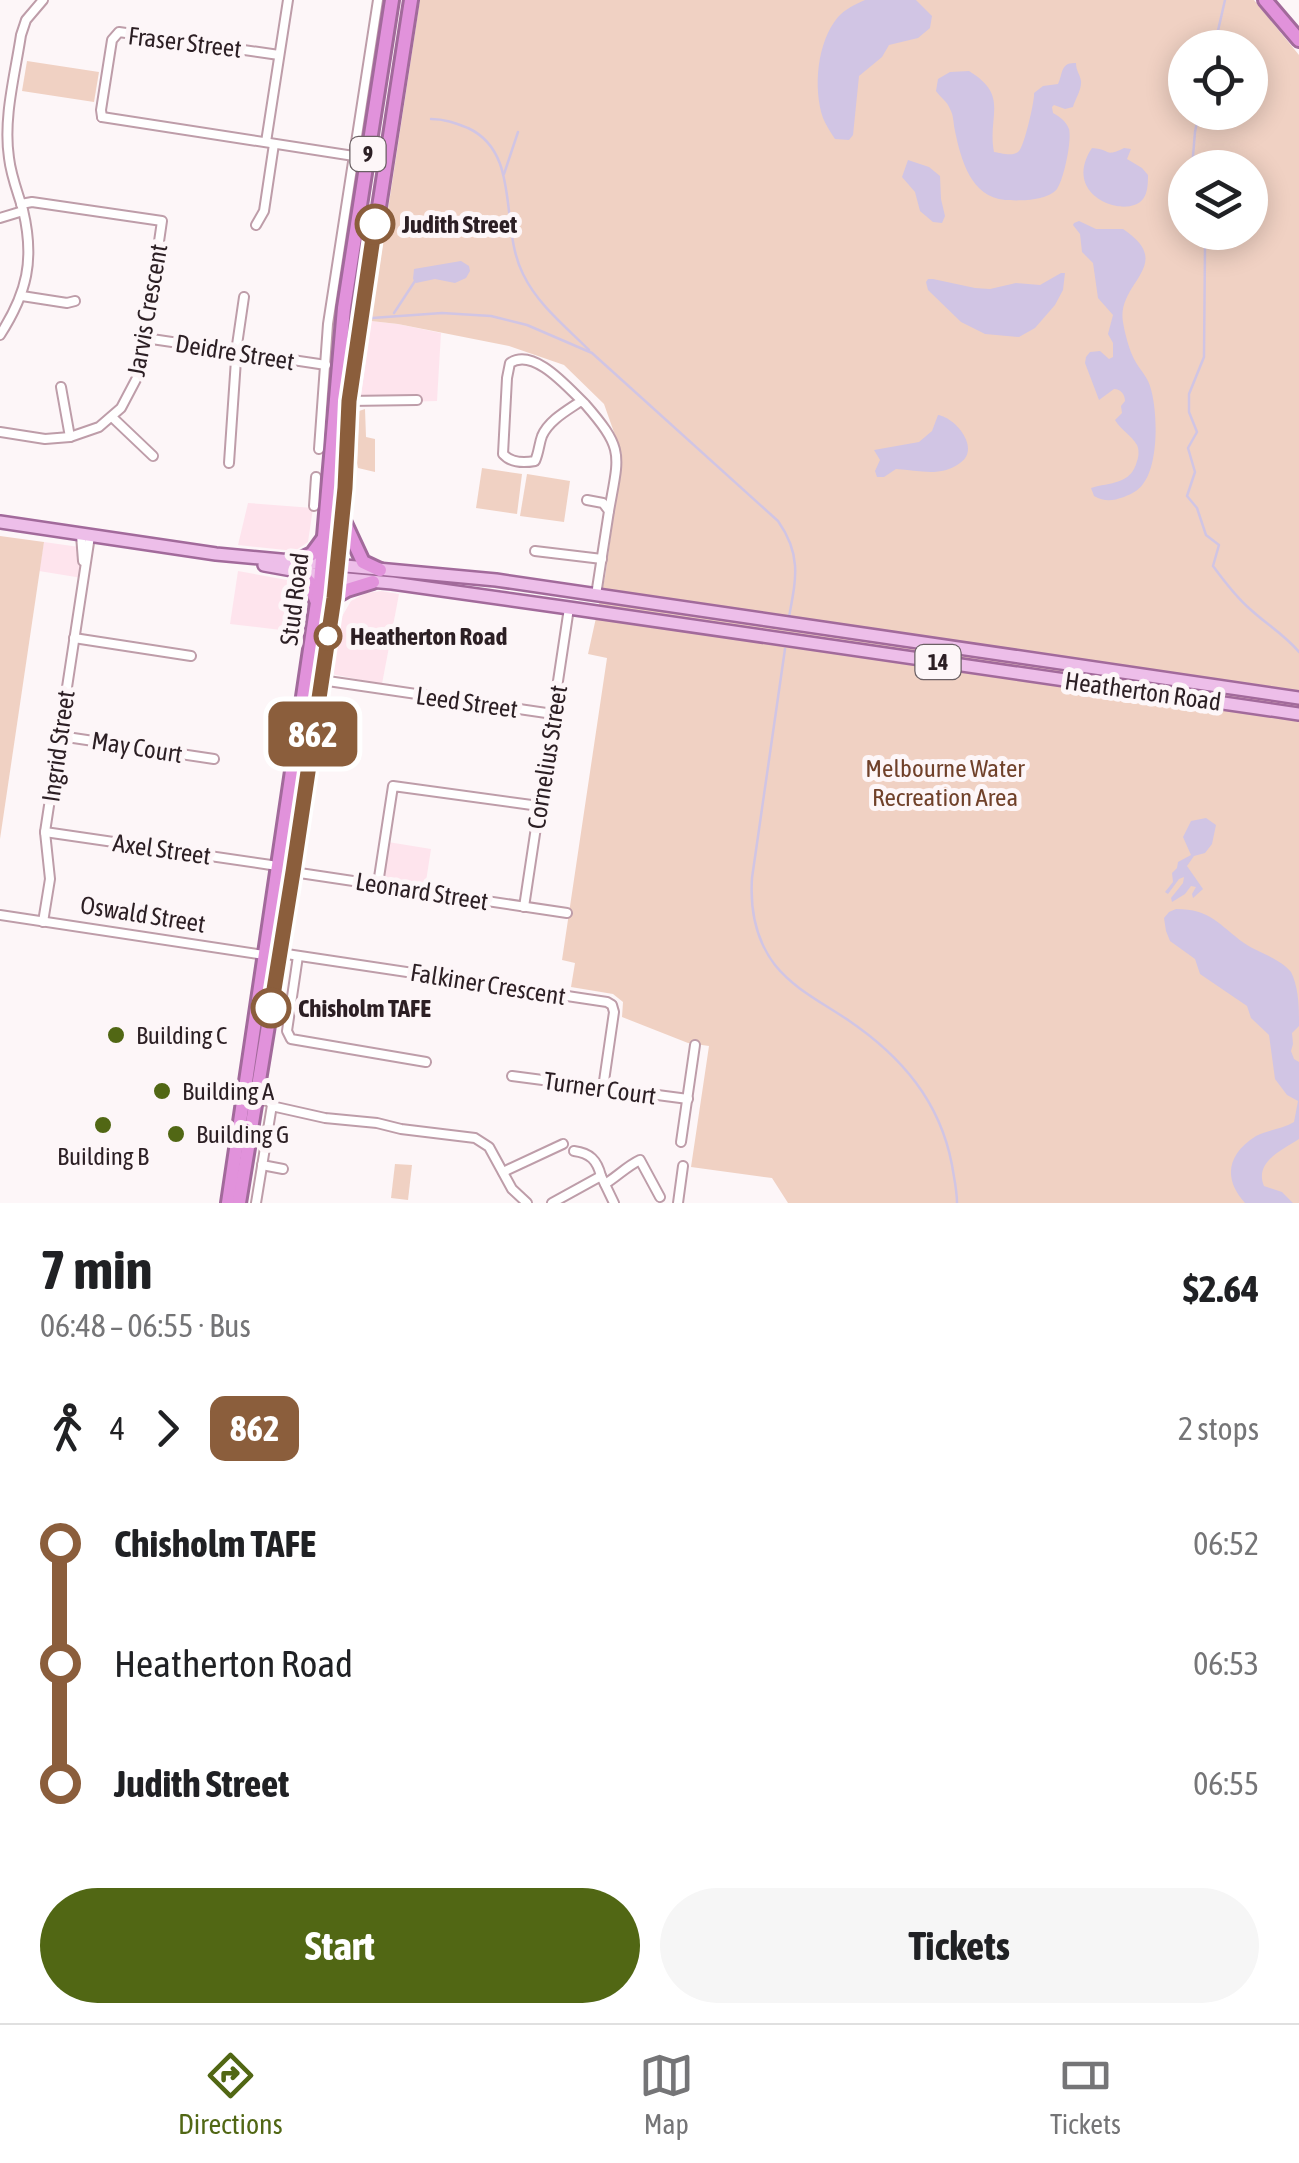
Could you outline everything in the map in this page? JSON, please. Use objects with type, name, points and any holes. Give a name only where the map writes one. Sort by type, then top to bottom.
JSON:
[{"type":"highway","name":"Stud Road","points":[[239,1203],[334,598],[321,492],[361,157],[392,0]]},
{"type":"highway","name":"Stud Road","points":[[228,1203],[316,602],[329,571],[342,517],[349,401],[411,0]]},
{"type":"highway","points":[[1264,0],[1299,40]]},
{"type":"highway","points":[[334,598],[376,576],[363,562],[342,517]]},
{"type":"highway","points":[[316,602],[298,567],[324,536]]},
{"type":"highway","name":"Oswald Street","points":[[264,955],[280,953]]},
{"type":"main road","name":"Heatherton Road","points":[[0,522],[1299,714]]},
{"type":"main road","name":"Heatherton Road","points":[[376,576],[496,580],[1299,698]]},
{"type":"main road","points":[[569,608],[571,592]]},
{"type":"main road","points":[[593,612],[596,595]]},
{"type":"street","points":[[0,335],[22,296],[28,269],[29,246],[9,159],[8,128],[21,35],[26,20],[43,0]]},
{"type":"street","points":[[256,225],[264,211],[288,0]]},
{"type":"street","name":"Stud Road","points":[[319,449],[328,324],[361,157],[378,0]]},
{"type":"street","name":"Fraser Street","points":[[270,143],[99,120],[112,40],[119,32],[279,55]]},
{"type":"street","points":[[270,143],[386,160]]},
{"type":"street","name":"Jarvis Crescent","points":[[22,208],[32,202],[162,221],[137,382],[112,418]]},
{"type":"street","points":[[0,218],[22,208]]},
{"type":"street","points":[[22,296],[76,301]]},
{"type":"street","points":[[229,463],[244,297]]},
{"type":"street","name":"Deidre Street","points":[[145,338],[326,365]]},
{"type":"street","points":[[582,401],[544,431],[535,461],[518,462],[503,454],[507,378],[510,363],[515,359],[529,359],[544,367],[582,401],[602,423],[617,449],[618,460],[596,595]]},
{"type":"street","points":[[61,388],[70,437]]},
{"type":"street","points":[[349,401],[417,400]]},
{"type":"street","points":[[0,432],[52,439],[70,437],[91,431],[112,418],[153,456]]},
{"type":"street","points":[[314,506],[321,492],[316,477]]},
{"type":"street","points":[[587,500],[603,504],[609,511]]},
{"type":"street","name":"Ingrid Street","points":[[43,922],[50,879],[45,832],[86,536]]},
{"type":"street","points":[[535,551],[602,559]]},
{"type":"street","name":"Cornelius Street","points":[[524,906],[569,608]]},
{"type":"street","points":[[74,638],[191,656]]},
{"type":"street","name":"Leed Street","points":[[320,680],[553,714]]},
{"type":"street","name":"May Court","points":[[60,736],[214,759]]},
{"type":"street","points":[[378,884],[394,786],[539,806]]},
{"type":"street","name":"Axel Street","points":[[45,832],[278,866]]},
{"type":"street","name":"Leonard Street","points":[[278,866],[293,872],[568,913]]},
{"type":"street","name":"Oswald Street","points":[[0,915],[264,955]]},
{"type":"street","name":"Falkiner Crescent","points":[[280,953],[606,1002],[614,1012],[603,1088]]},
{"type":"street","points":[[298,956],[286,1030],[291,1039],[426,1062]]},
{"type":"street","points":[[681,1142],[695,1045]]},
{"type":"street","name":"Turner Court","points":[[512,1076],[688,1100]]},
{"type":"street","points":[[256,1099],[324,1118],[470,1136],[488,1148],[512,1189],[526,1203]]},
{"type":"street","points":[[256,1203],[272,1105]]},
{"type":"street","points":[[502,1172],[563,1144]]},
{"type":"street","points":[[574,1150],[593,1157],[614,1203]]},
{"type":"street","points":[[552,1203],[622,1174],[640,1160],[660,1197]]},
{"type":"street","points":[[262,1165],[284,1169]]},
{"type":"street","points":[[678,1203],[684,1166]]},
{"type":"shaded area","points":[[865,0],[916,0],[932,16],[930,28],[918,38],[889,45],[882,57],[859,76],[853,135],[849,140],[835,139],[820,106],[821,52],[838,17]]},
{"type":"shaded area","points":[[1076,63],[1081,84],[1073,107],[1052,107],[1070,134],[1065,169],[1057,189],[1047,196],[1025,200],[1005,200],[984,192],[964,165],[951,112],[936,91],[938,79],[950,72],[969,71],[982,80],[993,98],[994,152],[1014,154],[1024,141],[1034,93],[1043,86],[1058,84],[1065,67]]},
{"type":"shaded area","points":[[1092,148],[1110,153],[1131,149],[1127,159],[1148,175],[1143,199],[1124,207],[1111,205],[1090,191],[1084,179],[1084,165]]},
{"type":"shaded area","points":[[908,160],[929,167],[940,176],[945,216],[942,223],[933,222],[920,211],[915,192],[902,177]]},
{"type":"shaded area","points":[[1079,221],[1096,229],[1123,229],[1145,253],[1141,274],[1123,308],[1123,322],[1132,355],[1153,396],[1154,451],[1141,486],[1112,500],[1094,496],[1091,488],[1125,479],[1134,469],[1138,451],[1115,420],[1122,413],[1123,395],[1114,389],[1099,400],[1085,363],[1090,352],[1100,351],[1109,359],[1113,357],[1108,334],[1113,315],[1098,298],[1093,263],[1082,252],[1080,234],[1073,225]]},
{"type":"shaded area","points":[[461,261],[470,271],[455,283],[435,279],[416,283],[413,279],[414,269]]},
{"type":"shaded area","points":[[1065,273],[1063,290],[1055,305],[1035,328],[1019,337],[985,334],[961,322],[928,290],[926,282],[933,279],[990,289],[1016,283],[1040,285]]},
{"type":"shaded area","points":[[371,321],[441,333],[437,401],[360,403]]},
{"type":"shaded area","points":[[938,415],[964,435],[966,457],[944,470],[896,469],[877,477],[875,471],[880,460],[874,450],[919,442],[932,431]]},
{"type":"shaded area","points":[[248,503],[313,508],[308,542],[295,551],[238,545]]},
{"type":"shaded area","points":[[44,542],[86,548],[82,578],[39,571]]},
{"type":"shaded area","points":[[238,571],[298,582],[303,596],[298,632],[230,624]]},
{"type":"shaded area","points":[[381,591],[399,594],[382,684],[331,674],[339,622],[351,601]]},
{"type":"shaded area","points":[[1206,818],[1216,825],[1212,844],[1187,866],[1203,889],[1193,898],[1196,887],[1191,886],[1172,902],[1184,877],[1168,894],[1165,892],[1173,882],[1172,873],[1178,862],[1191,855],[1183,837],[1191,821]]},
{"type":"shaded area","points":[[388,842],[431,849],[425,888],[383,879]]},
{"type":"shaded area","points":[[1176,909],[1214,919],[1244,943],[1281,963],[1294,978],[1299,1026],[1292,1033],[1291,1051],[1299,1062],[1299,1139],[1266,1163],[1262,1178],[1264,1186],[1282,1192],[1293,1203],[1245,1203],[1233,1185],[1231,1167],[1239,1151],[1256,1136],[1294,1122],[1298,1101],[1287,1095],[1275,1079],[1269,1035],[1251,1018],[1247,1006],[1200,974],[1195,959],[1170,941],[1164,918]]},
{"type":"green space","name":"Melbourne Water Recreation Area","points":[[420,0],[1254,0],[1299,55],[1299,1203],[788,1203],[772,1178],[691,1167],[709,1046],[688,1043],[622,1017],[623,1002],[613,994],[571,987],[575,963],[562,960],[607,658],[588,654],[605,577],[622,455],[604,404],[564,365],[509,346],[371,321]]},
{"type":"green space","points":[[27,61],[99,72],[94,102],[22,91]]},
{"type":"green space","points":[[365,409],[366,437],[375,439],[375,472],[358,468],[357,463],[359,411]]},
{"type":"green space","points":[[482,468],[522,474],[517,514],[476,508]]},
{"type":"green space","points":[[527,474],[570,481],[564,522],[520,516]]},
{"type":"green space","points":[[0,536],[44,542],[0,839]]},
{"type":"green space","points":[[395,1164],[412,1165],[408,1200],[391,1198]]},
{"type":"waterway","points":[[1218,30],[1225,0]]},
{"type":"waterway","points":[[431,119],[468,128],[485,140],[496,155],[523,274],[544,305],[589,350]]},
{"type":"waterway","points":[[1194,150],[1195,130]]},
{"type":"waterway","points":[[504,174],[518,132]]},
{"type":"waterway","points":[[1205,250],[1204,357],[1189,394],[1189,412],[1197,432],[1188,448],[1195,472],[1187,496],[1197,508],[1206,535],[1219,545],[1213,566],[1230,589],[1299,652]]},
{"type":"waterway","points":[[394,313],[415,281]]},
{"type":"waterway","points":[[372,318],[442,313],[491,316],[527,325],[592,353],[778,521],[794,556],[789,617]]},
{"type":"waterway","points":[[785,649],[752,878],[758,934],[783,974],[867,1034],[915,1082],[928,1100],[946,1142],[957,1203]]},
{"type":"bus line","name":"862","points":[[271,1008],[334,598],[349,401],[375,224]]},
{"type":"place","name":"Judith Street","points":[[375,224]]},
{"type":"place","name":"Heatherton Road","points":[[328,636]]},
{"type":"place","name":"Chisholm TAFE","points":[[271,1008]]},
{"type":"place","name":"Building C","points":[[116,1035]]},
{"type":"place","name":"Building A","points":[[162,1091]]},
{"type":"place","name":"Building B","points":[[103,1125]]},
{"type":"place","name":"Building G","points":[[176,1134]]}]
